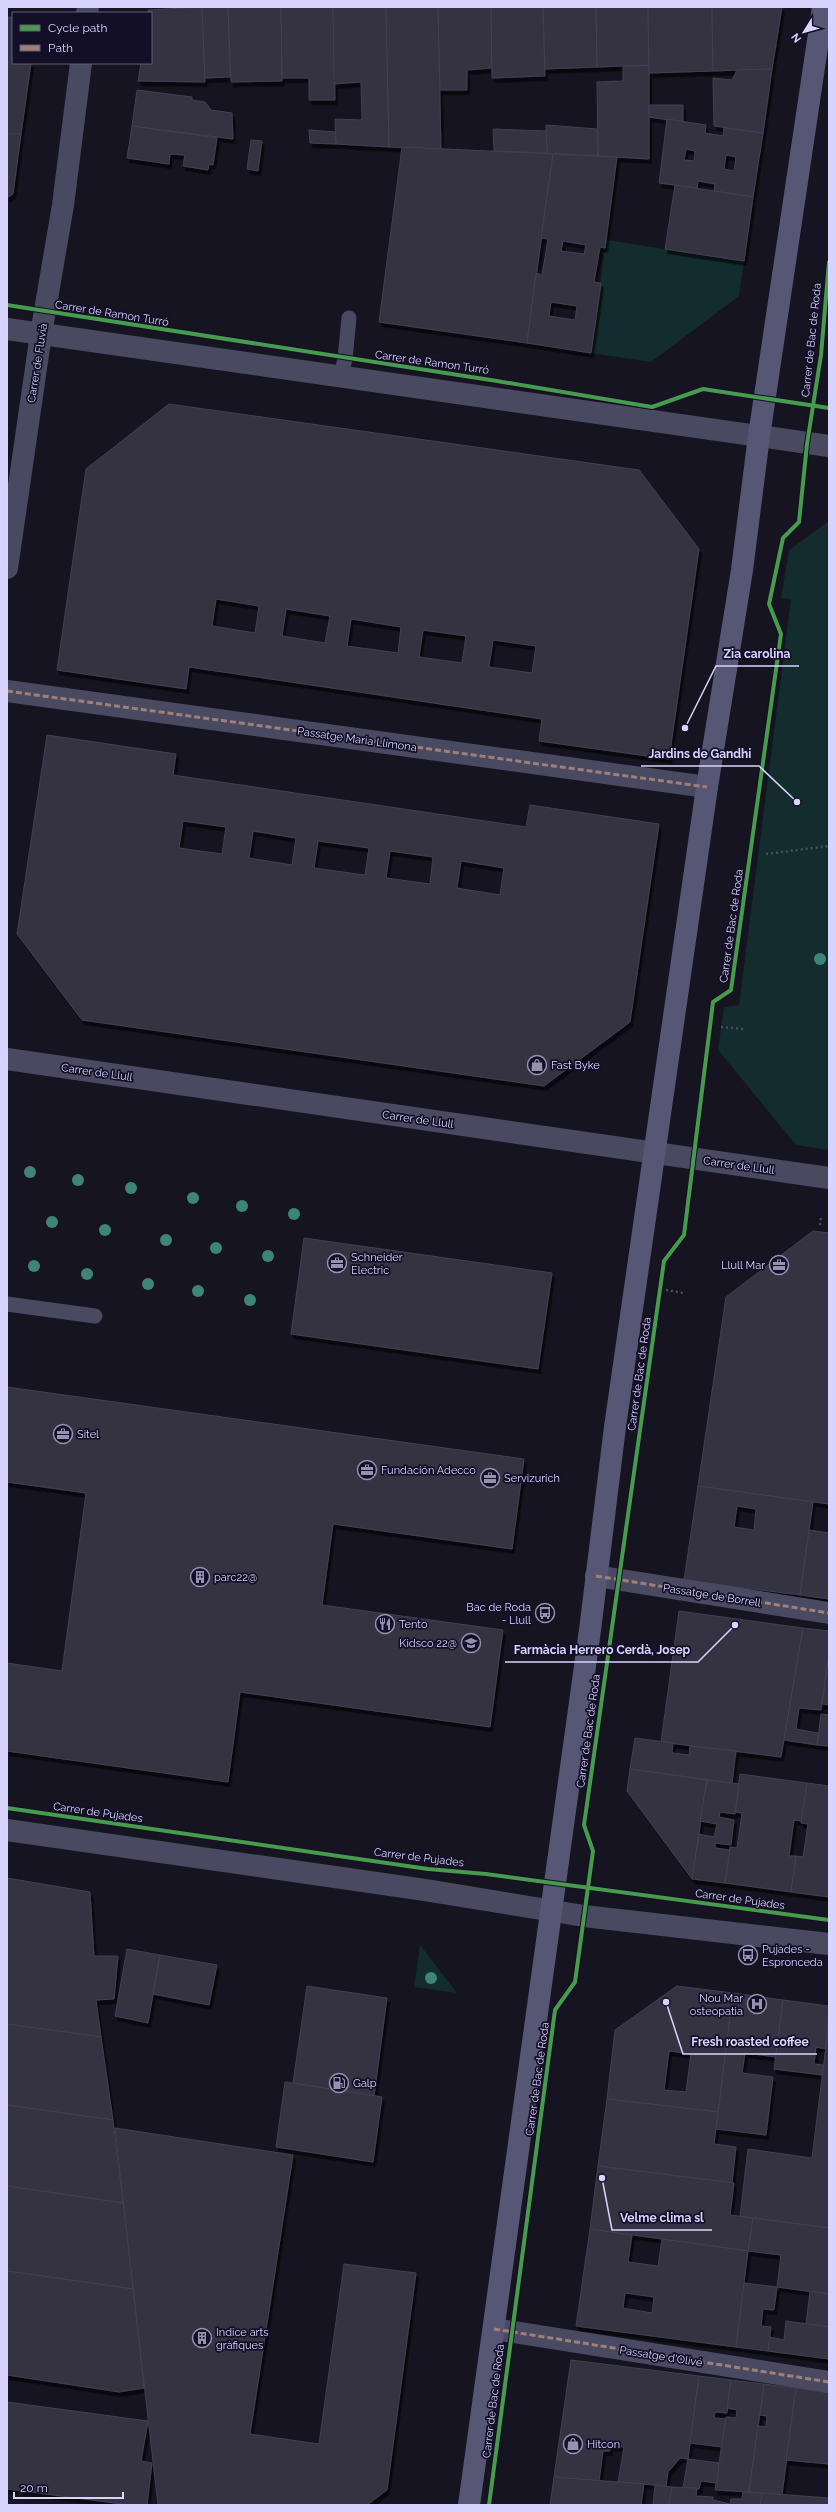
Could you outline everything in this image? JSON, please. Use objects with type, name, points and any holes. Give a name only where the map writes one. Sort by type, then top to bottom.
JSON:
[{"type":"main road","name":"Carrer de Bac de Roda","points":[[469,2505],[596,1576],[707,787],[742,570],[760,436],[824,7]]},
{"type":"street","name":"Carrer de Fluvià","points":[[7,568],[40,334],[63,205],[81,64]]},
{"type":"street","points":[[7,329],[829,446]]},
{"type":"street","name":"Passatge Maria Llimona","points":[[7,691],[707,787]]},
{"type":"street","name":"Carrer de Llull","points":[[7,1059],[829,1178]]},
{"type":"street","name":"Passatge de Borrell","points":[[596,1576],[829,1613]]},
{"type":"street","points":[[7,1830],[550,1909],[584,1916],[829,1944]]},
{"type":"street","name":"Passatge d'Olivé","points":[[494,2329],[829,2382]]},
{"type":"lane","points":[[340,376],[345,359],[349,318]]},
{"type":"lane","points":[[7,1304],[95,1316]]},
{"type":"path","points":[[766,854],[829,846]]},
{"type":"path","points":[[721,1028],[744,1029]]},
{"type":"path","points":[[820,1226],[821,1217]]},
{"type":"path","points":[[666,1290],[682,1293]]},
{"type":"green space","points":[[606,240],[744,261],[739,296],[651,362],[591,353]]},
{"type":"green space","points":[[829,521],[829,1150],[796,1145],[718,1050],[724,1007],[739,1005],[791,599],[781,598],[789,550]]},
{"type":"green space","points":[[420,1945],[457,1993],[414,1987]]},
{"type":"building","points":[[202,7],[205,82],[138,81],[141,64],[152,64],[152,12],[148,12],[148,10]]},
{"type":"building","points":[[202,7],[228,7],[230,77],[205,78]]},
{"type":"building","points":[[228,7],[281,7],[282,81],[231,82]]},
{"type":"building","points":[[281,7],[333,7],[335,100],[309,100],[309,78],[282,78]]},
{"type":"building","points":[[333,7],[386,7],[389,147],[336,144],[335,119],[362,120],[361,82],[334,84]]},
{"type":"building","points":[[386,7],[438,7],[441,149],[389,147]]},
{"type":"building","points":[[438,7],[491,7],[492,68],[467,70],[467,90],[440,90]]},
{"type":"building","points":[[491,7],[543,7],[545,76],[492,78]]},
{"type":"building","points":[[543,7],[596,7],[597,67],[545,69]]},
{"type":"building","points":[[596,7],[648,7],[649,65],[597,67]]},
{"type":"building","points":[[648,7],[712,7],[713,71],[649,73]]},
{"type":"building","points":[[712,7],[782,7],[772,69],[713,71]]},
{"type":"building","points":[[7,17],[12,17],[12,64],[31,64],[21,134],[7,134]]},
{"type":"building","points":[[649,65],[649,159],[598,156],[597,82],[623,81],[623,67]]},
{"type":"building","points":[[772,69],[763,133],[714,126],[713,78],[732,80],[737,70]]},
{"type":"building","points":[[137,90],[192,97],[192,100],[205,102],[211,110],[232,113],[233,139],[132,126]]},
{"type":"building","points":[[649,105],[683,105],[683,122],[649,117]]},
{"type":"building","points":[[667,119],[706,125],[705,133],[723,136],[724,128],[763,133],[753,197],[714,191],[715,184],[698,181],[697,188],[659,183]],"holes":[[[686,149],[695,151],[694,161],[684,160]],[[726,155],[736,157],[734,171],[724,169]]]},
{"type":"building","points":[[546,125],[597,129],[598,156],[547,153]]},
{"type":"building","points":[[132,126],[217,138],[213,165],[209,164],[208,170],[183,166],[185,155],[170,154],[169,164],[127,158]]},
{"type":"building","points":[[493,129],[546,131],[547,153],[494,151]]},
{"type":"building","points":[[309,130],[335,132],[336,144],[310,143]]},
{"type":"building","points":[[7,134],[21,134],[13,194],[7,198]]},
{"type":"building","points":[[251,140],[262,141],[258,171],[247,169]]},
{"type":"building","points":[[402,147],[553,154],[527,343],[379,322]]},
{"type":"building","points":[[553,154],[617,157],[605,248],[600,247],[594,282],[601,283],[591,353],[527,343],[536,273],[542,275],[548,239],[541,238]],"holes":[[[563,241],[586,245],[584,254],[561,251]],[[551,302],[577,306],[575,320],[549,316]]]},
{"type":"building","points":[[675,185],[753,197],[744,261],[665,249]]},
{"type":"building","points":[[169,404],[639,470],[699,549],[669,759],[539,741],[542,719],[189,667],[186,689],[57,670],[86,469]],"holes":[[[216,599],[259,606],[255,633],[212,626]],[[286,609],[330,616],[325,643],[282,636]],[[351,619],[401,627],[398,653],[347,646]],[[423,630],[466,636],[462,663],[419,657]],[[493,640],[536,646],[532,673],[489,667]]]},
{"type":"building","points":[[47,735],[176,754],[173,775],[526,827],[530,805],[659,824],[630,1022],[544,1086],[82,1020],[17,934]],"holes":[[[183,821],[226,827],[222,854],[179,848]],[[253,831],[296,838],[292,865],[249,858]],[[318,841],[369,848],[365,875],[314,868]],[[390,851],[433,857],[430,884],[386,878]],[[461,861],[504,868],[500,895],[457,888]]]},
{"type":"building","points":[[813,1231],[829,1233],[829,1504],[698,1486],[726,1297]]},
{"type":"building","points":[[304,1238],[552,1273],[538,1369],[291,1334]]},
{"type":"building","name":"parc22@","points":[[7,1387],[524,1459],[512,1549],[333,1524],[322,1605],[503,1630],[490,1727],[240,1692],[228,1782],[7,1751],[7,1663],[62,1671],[86,1493],[7,1482]]},
{"type":"building","points":[[698,1486],[813,1502],[800,1595],[684,1580]],"holes":[[[737,1506],[756,1509],[754,1530],[734,1527]]]},
{"type":"building","points":[[809,1530],[829,1533],[829,1599],[800,1595]]},
{"type":"building","points":[[679,1611],[803,1628],[781,1757],[661,1742]]},
{"type":"building","points":[[803,1628],[829,1631],[829,1653],[821,1710],[799,1708],[796,1729],[818,1733],[817,1745],[784,1740]]},
{"type":"building","points":[[829,1653],[829,1705],[822,1704]]},
{"type":"building","points":[[821,1714],[829,1715],[829,1746],[817,1745]]},
{"type":"building","points":[[635,1738],[673,1743],[672,1753],[689,1755],[690,1746],[736,1751],[732,1783],[630,1769]]},
{"type":"building","points":[[630,1769],[707,1780],[692,1879],[627,1791]]},
{"type":"building","points":[[740,1774],[807,1783],[802,1821],[794,1820],[789,1856],[796,1856],[791,1892],[725,1883],[730,1847],[737,1848],[742,1813],[735,1812]]},
{"type":"building","points":[[707,1780],[739,1784],[735,1814],[720,1812],[719,1817],[734,1820],[731,1845],[715,1843],[715,1848],[730,1850],[725,1883],[692,1879],[699,1834],[714,1837],[717,1824],[700,1821]]},
{"type":"building","points":[[807,1783],[829,1786],[829,1897],[791,1892],[796,1856],[803,1857],[808,1824],[801,1823]]},
{"type":"building","points":[[7,1878],[90,1892],[94,1956],[118,1956],[114,1999],[96,2000],[101,2037],[7,2024]]},
{"type":"building","points":[[127,1949],[160,1955],[148,2023],[115,2016]]},
{"type":"building","points":[[160,1955],[217,1965],[209,2005],[153,1994]]},
{"type":"building","points":[[307,1986],[387,1998],[374,2096],[293,2083]]},
{"type":"building","points":[[677,1986],[733,1993],[718,2112],[607,2099],[615,2030]],"holes":[[[669,2051],[691,2054],[686,2092],[664,2090]]]},
{"type":"building","points":[[733,1993],[783,2000],[776,2057],[745,2053],[742,2073],[773,2077],[766,2135],[716,2129]]},
{"type":"building","points":[[783,2000],[829,2006],[826,2049],[816,2047],[814,2064],[823,2065],[822,2075],[774,2069]]},
{"type":"building","points":[[829,2022],[829,2228],[740,2216],[748,2149],[812,2158]]},
{"type":"building","points":[[7,2024],[101,2037],[113,2120],[7,2105]]},
{"type":"building","points":[[285,2082],[382,2097],[373,2162],[276,2147]]},
{"type":"building","points":[[607,2099],[718,2112],[714,2144],[736,2147],[732,2183],[598,2166]]},
{"type":"building","points":[[7,2105],[113,2120],[123,2203],[7,2186]]},
{"type":"building","name":"Indice arts gràfiques","points":[[115,2128],[293,2155],[250,2434],[319,2444],[344,2264],[416,2273],[387,2490],[367,2505],[158,2505]]},
{"type":"building","points":[[598,2166],[734,2183],[730,2215],[753,2218],[748,2251],[590,2229]]},
{"type":"building","points":[[7,2186],[123,2203],[133,2289],[7,2271]]},
{"type":"building","points":[[753,2218],[829,2228],[829,2294],[777,2287],[781,2255],[748,2251]]},
{"type":"building","points":[[590,2229],[632,2235],[628,2262],[658,2266],[662,2239],[748,2251],[736,2347],[576,2326]],"holes":[[[625,2293],[654,2297],[652,2313],[623,2308]]]},
{"type":"building","points":[[7,2271],[133,2289],[144,2388],[119,2392],[7,2375]]},
{"type":"building","points":[[744,2283],[777,2287],[774,2310],[763,2309],[761,2326],[771,2327],[768,2351],[736,2347]]},
{"type":"building","points":[[810,2291],[829,2294],[829,2327],[806,2324]]},
{"type":"building","points":[[786,2321],[829,2327],[829,2359],[768,2351],[770,2337],[784,2340]]},
{"type":"building","points":[[571,2360],[699,2376],[688,2459],[680,2458],[668,2472],[666,2486],[618,2482],[624,2447],[610,2446],[610,2451],[603,2451],[599,2481],[554,2477]]},
{"type":"building","points":[[699,2376],[731,2380],[727,2413],[715,2412],[714,2418],[726,2419],[722,2447],[690,2443]]},
{"type":"building","points":[[731,2380],[764,2384],[749,2492],[715,2490],[726,2417],[736,2418],[737,2410],[727,2408]]},
{"type":"building","points":[[764,2384],[796,2388],[782,2495],[749,2492],[758,2426],[766,2427],[767,2416],[760,2415]]},
{"type":"building","points":[[796,2388],[829,2393],[829,2464],[786,2460]]},
{"type":"building","points":[[7,2402],[148,2421],[141,2461],[152,2463],[147,2505],[130,2505],[7,2489]]},
{"type":"building","points":[[688,2459],[719,2463],[717,2483],[701,2481],[699,2489],[683,2487]]},
{"type":"building","points":[[554,2477],[644,2484],[641,2505],[550,2505]]},
{"type":"building","points":[[655,2485],[672,2487],[669,2505],[653,2505]]},
{"type":"building","points":[[672,2487],[697,2488],[696,2496],[713,2497],[713,2500],[730,2504],[731,2499],[742,2499],[743,2492],[762,2493],[760,2505],[669,2505]]},
{"type":"building","points":[[762,2493],[829,2498],[829,2505],[760,2505]]},
{"type":"marked path","points":[[7,691],[707,787]]},
{"type":"marked path","points":[[596,1576],[829,1613]]},
{"type":"marked path","points":[[494,2329],[829,2382]]},
{"type":"cycle path","points":[[489,2505],[555,2010],[575,1982],[593,1851],[584,1825],[664,1261],[684,1235],[713,1002],[731,990],[781,634],[769,604],[783,538],[799,522],[807,444],[821,355],[829,262]]},
{"type":"cycle path","name":"Carrer de Ramon Turró","points":[[7,305],[497,381],[652,407],[703,389],[829,408]]},
{"type":"cycle path","name":"Carrer de Pujades","points":[[7,1808],[428,1869],[486,1874],[829,1920]]},
{"type":"place","name":"Zia carolina","points":[[685,728]]},
{"type":"place","name":"Jardins de Gandhi","points":[[797,802]]},
{"type":"place","name":"Fast Byke","points":[[537,1065]]},
{"type":"place","name":"Schneider Electric","points":[[337,1263]]},
{"type":"place","name":"Llull Mar","points":[[779,1265]]},
{"type":"place","name":"Sitel","points":[[63,1434]]},
{"type":"place","name":"Fundación Adecco","points":[[367,1470]]},
{"type":"place","name":"Servizurich","points":[[490,1478]]},
{"type":"place","name":"parc22@","points":[[200,1577]]},
{"type":"place","name":"Bac de Roda - Llull","points":[[545,1613]]},
{"type":"place","name":"Tento","points":[[385,1624]]},
{"type":"place","name":"Farmàcia Herrero Cerdà, Josep","points":[[735,1625]]},
{"type":"place","name":"Kidsco 22@","points":[[471,1643]]},
{"type":"place","name":"Pujades - Espronceda","points":[[748,1955]]},
{"type":"place","name":"Fresh roasted coffee","points":[[666,2002]]},
{"type":"place","name":"Nou Mar osteopatia","points":[[757,2004]]},
{"type":"place","name":"Galp","points":[[339,2083]]},
{"type":"place","name":"Velme clima sl","points":[[602,2178]]},
{"type":"place","name":"Indice arts gràfiques","points":[[202,2338]]},
{"type":"place","name":"Hitcon","points":[[573,2444]]}]
